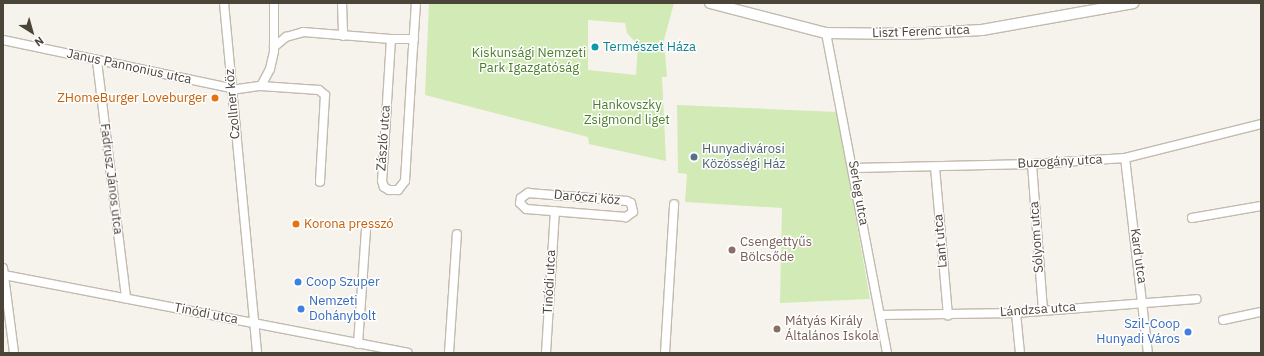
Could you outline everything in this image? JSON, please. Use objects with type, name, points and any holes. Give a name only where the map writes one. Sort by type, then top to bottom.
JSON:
[{"type":"street","name":"Czollner köz","points":[[224,3],[231,89],[246,206],[253,323],[257,353]]},
{"type":"street","points":[[261,86],[270,69],[274,46],[274,3]]},
{"type":"street","points":[[342,3],[343,36]]},
{"type":"street","name":"Zászló utca","points":[[391,39],[382,181],[384,187],[389,190],[398,190],[405,181],[416,3]]},
{"type":"street","name":"Liszt Ferenc utca","points":[[710,3],[826,33],[908,34],[982,30],[1134,3]]},
{"type":"street","points":[[274,46],[286,37],[303,32],[343,36],[414,39]]},
{"type":"street","name":"Serleg utca","points":[[826,33],[854,168],[887,353]]},
{"type":"street","name":"Janus Pannonius utca","points":[[3,40],[231,89]]},
{"type":"street","name":"Fadrusz János utca","points":[[97,61],[126,298]]},
{"type":"street","points":[[231,89],[261,86],[319,90],[325,95],[320,182]]},
{"type":"street","name":"Buzogány utca","points":[[854,168],[1032,164],[1125,158],[1261,124]]},
{"type":"street","name":"Kard utca","points":[[1125,158],[1144,304],[1148,353]]},
{"type":"street","name":"Sólyom utca","points":[[1032,164],[1043,310]]},
{"type":"street","name":"Lant utca","points":[[935,167],[948,315]]},
{"type":"street","name":"Daróczi köz","points":[[528,193],[627,201],[633,207],[631,215],[626,217],[555,212],[526,209],[520,203],[520,198],[528,193]]},
{"type":"street","points":[[665,353],[674,204]]},
{"type":"street","points":[[1192,218],[1261,206]]},
{"type":"street","name":"Tinódi utca","points":[[546,353],[555,212]]},
{"type":"street","points":[[358,344],[366,229]]},
{"type":"street","points":[[449,353],[457,234]]},
{"type":"street","points":[[3,271],[14,353]]},
{"type":"street","name":"Tinódi utca","points":[[3,271],[126,298],[408,353]]},
{"type":"street","name":"Lándzsa utca","points":[[880,315],[1016,313],[1196,299]]},
{"type":"street","points":[[1223,320],[1261,312]]},
{"type":"street","points":[[1016,313],[1020,353]]},
{"type":"green space","name":"Kiskunsági Nemzeti Park Igazgatóság","points":[[429,3],[674,3],[664,40],[667,77],[662,77],[666,161],[589,144],[588,137],[425,95]],"holes":[[[588,20],[625,23],[627,33],[638,45],[636,75],[588,70]]]},
{"type":"green space","points":[[677,105],[837,112],[870,299],[780,303],[782,208],[685,202],[687,174],[678,173]]},
{"type":"place","name":"Természet Háza","points":[[595,47]]},
{"type":"place","name":"ZHomeBurger Loveburger","points":[[215,98]]},
{"type":"place","name":"Hunyadivárosi Közösségi Ház","points":[[694,157]]},
{"type":"place","name":"Korona presszó","points":[[296,224]]},
{"type":"place","name":"Csengettyűs Bölcsőde","points":[[732,250]]},
{"type":"place","name":"Coop Szuper","points":[[298,282]]},
{"type":"place","name":"Nemzeti Dohánybolt","points":[[301,309]]},
{"type":"place","name":"Mátyás Király Általános Iskola","points":[[777,329]]},
{"type":"place","name":"Szil-Coop Hunyadi Város","points":[[1188,332]]},
{"type":"park label","name":"Hankovszky Zsigmond liget","points":[[627,114]]}]
